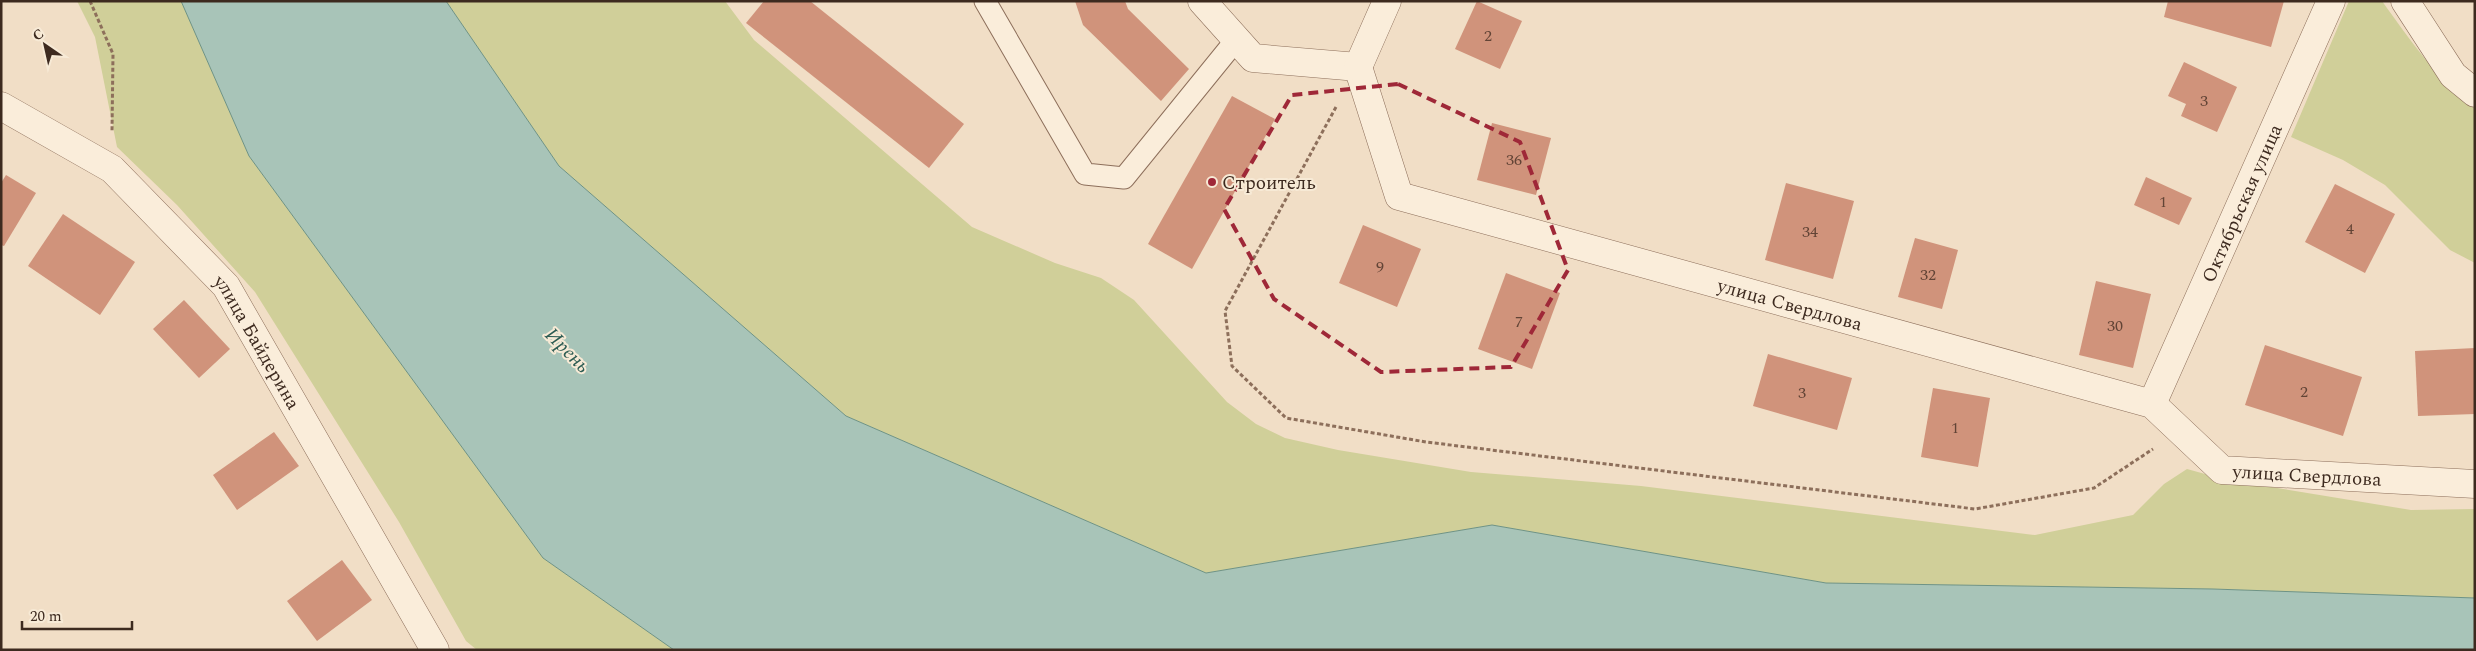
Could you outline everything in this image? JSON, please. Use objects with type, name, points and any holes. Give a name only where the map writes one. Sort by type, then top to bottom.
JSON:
[{"type":"street","points":[[1202,1],[1253,58],[1358,67],[1387,1]]},
{"type":"street","name":"Октябрьская улица","points":[[2152,404],[2331,1]]},
{"type":"street","points":[[2405,1],[2453,75],[2475,92]]},
{"type":"street","name":"улица Свердлова","points":[[1358,67],[1399,196],[2152,404],[2222,470],[2475,484]]},
{"type":"street","name":"улица Байдерина","points":[[1,106],[112,169],[226,286],[435,650]]},
{"type":"lane","points":[[986,1],[1085,174],[1124,178],[1236,40]]},
{"type":"path","points":[[90,1],[113,54],[112,169]]},
{"type":"path","points":[[1358,67],[1225,310],[1232,366],[1286,418],[1426,442],[1975,509],[2094,488],[2180,431]]},
{"type":"highlighted area","points":[[1398,84],[1520,142],[1568,270],[1511,367],[1381,372],[1274,299],[1224,209],[1292,95]]},
{"type":"shaded area","points":[[77,1],[181,1],[249,156],[543,558],[674,650],[477,650],[466,641],[399,522],[255,292],[177,205],[117,147],[95,37]]},
{"type":"shaded area","points":[[446,1],[725,1],[754,40],[972,227],[1055,263],[1101,278],[1134,300],[1227,402],[1256,424],[1285,438],[1338,450],[1471,472],[1641,486],[2035,535],[2133,515],[2164,484],[2187,469],[2223,479],[2411,510],[2475,509],[2475,598],[2213,589],[1826,583],[1492,525],[1206,573],[846,416],[559,166]]},
{"type":"shaded area","points":[[2349,1],[2382,1],[2436,72],[2461,98],[2475,109],[2475,263],[2450,250],[2385,185],[2343,160],[2291,137]]},
{"type":"water","name":"Ирень","points":[[181,1],[446,1],[559,166],[846,416],[1206,573],[1492,525],[1826,583],[2213,589],[2475,598],[2475,650],[674,650],[543,558],[249,156]]},
{"type":"building","points":[[764,1],[810,1],[964,124],[929,168],[746,23]]},
{"type":"building","points":[[1075,1],[1125,1],[1128,9],[1189,69],[1161,101],[1083,25]]},
{"type":"building","points":[[1477,1],[1522,21],[1500,69],[1455,49]]},
{"type":"building","points":[[2168,1],[2284,1],[2271,47],[2164,17]]},
{"type":"building","points":[[2184,62],[2237,87],[2217,132],[2181,116],[2186,104],[2168,96]]},
{"type":"building","name":"Строитель","points":[[1232,96],[1275,119],[1192,269],[1148,244]]},
{"type":"building","points":[[1492,123],[1551,138],[1536,195],[1477,180]]},
{"type":"building","points":[[6,175],[36,193],[4,246],[1,245],[1,183]]},
{"type":"building","points":[[2146,177],[2192,198],[2179,225],[2134,205]]},
{"type":"building","points":[[1786,183],[1854,201],[1833,279],[1765,260]]},
{"type":"building","points":[[2335,184],[2395,214],[2365,273],[2305,242]]},
{"type":"building","points":[[63,214],[135,262],[100,315],[28,266]]},
{"type":"building","points":[[1363,225],[1421,249],[1397,307],[1339,283]]},
{"type":"building","points":[[1915,238],[1958,250],[1942,309],[1898,297]]},
{"type":"building","points":[[1506,273],[1560,293],[1532,369],[1478,349]]},
{"type":"building","points":[[2096,281],[2151,294],[2133,368],[2079,355]]},
{"type":"building","points":[[184,300],[230,349],[199,378],[153,329]]},
{"type":"building","points":[[2265,345],[2362,377],[2343,436],[2245,405]]},
{"type":"building","points":[[2475,348],[2475,414],[2418,416],[2415,351]]},
{"type":"building","points":[[1768,354],[1852,378],[1837,430],[1753,406]]},
{"type":"building","points":[[1933,388],[1990,398],[1978,467],[1921,457]]},
{"type":"building","points":[[274,432],[299,466],[237,510],[213,475]]},
{"type":"building","points":[[342,560],[372,600],[317,641],[287,601]]},
{"type":"place","name":"Строитель","points":[[1212,182]]}]
